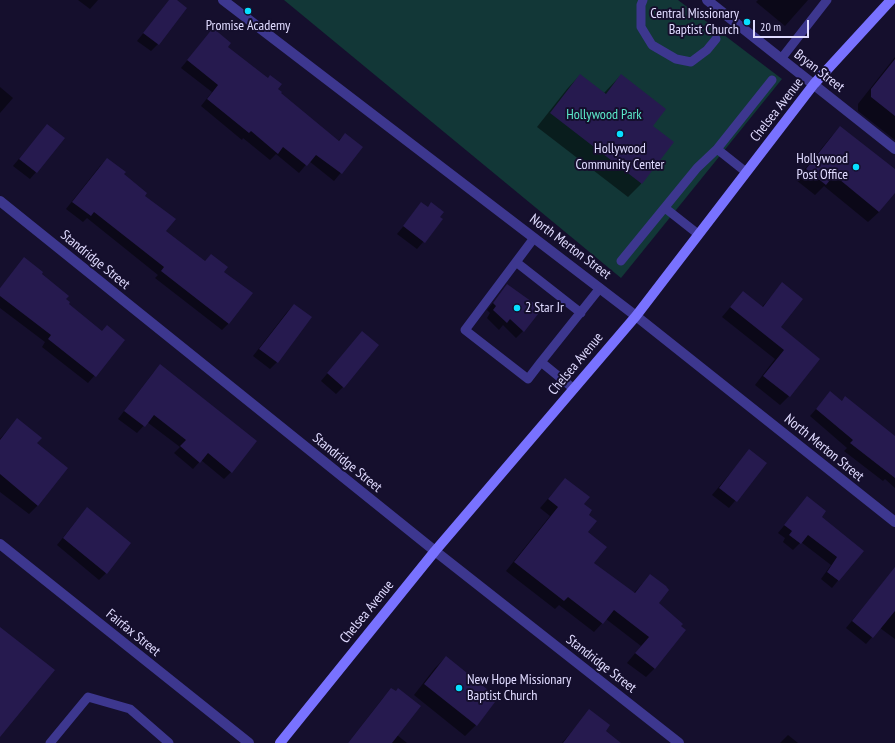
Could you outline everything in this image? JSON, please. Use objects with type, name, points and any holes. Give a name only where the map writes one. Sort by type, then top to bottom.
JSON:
[{"type":"main road","name":"Chelsea Avenue","points":[[280,743],[435,551],[636,316],[814,84],[891,0]]},
{"type":"street","name":"North Merton Street","points":[[223,0],[600,288],[895,522]]},
{"type":"street","name":"Bryan Street","points":[[707,0],[895,149]]},
{"type":"street","name":"Standridge Street","points":[[0,202],[435,551],[679,743]]},
{"type":"street","name":"Fairfax Street","points":[[0,544],[249,743]]},
{"type":"lane","points":[[643,0],[641,5],[640,27],[652,45],[676,59],[691,62],[707,50],[716,39]]},
{"type":"lane","points":[[781,59],[827,0]]},
{"type":"lane","points":[[621,261],[697,168],[717,149],[772,80]]},
{"type":"lane","points":[[717,149],[746,172]]},
{"type":"lane","points":[[665,208],[698,234]]},
{"type":"lane","points":[[534,238],[465,330],[528,379],[600,288]]},
{"type":"lane","points":[[516,262],[581,313]]},
{"type":"lane","points":[[541,362],[574,389]]},
{"type":"lane","points":[[50,743],[88,698],[130,709],[169,743]]},
{"type":"green space","name":"Hollywood Park","points":[[284,0],[678,0],[782,79],[621,278]]},
{"type":"building","points":[[169,0],[177,0],[187,8],[159,45],[143,33]]},
{"type":"building","points":[[213,28],[231,43],[228,47],[268,78],[270,75],[282,84],[278,89],[282,92],[281,93],[339,141],[345,133],[363,147],[342,174],[316,155],[307,166],[283,147],[278,154],[251,131],[249,133],[207,99],[218,85],[187,60]]},
{"type":"building","points":[[895,59],[895,116],[871,97],[871,89]]},
{"type":"building","name":"Hollywood Community Center","points":[[580,74],[606,94],[621,74],[666,109],[653,126],[674,142],[642,184],[550,113]]},
{"type":"building","points":[[47,124],[65,138],[37,173],[19,159]]},
{"type":"building","points":[[840,126],[895,169],[895,193],[879,212],[834,175],[826,185],[806,169]]},
{"type":"building","points":[[107,158],[126,172],[124,174],[147,193],[145,196],[176,219],[166,231],[205,261],[211,254],[228,267],[224,272],[253,293],[229,324],[161,271],[164,267],[94,212],[91,216],[72,202]]},
{"type":"building","points":[[421,202],[428,207],[431,202],[444,212],[440,217],[443,219],[425,243],[403,226]]},
{"type":"building","points":[[24,257],[69,296],[66,299],[70,302],[69,304],[102,331],[107,325],[125,340],[96,377],[48,339],[51,335],[0,296],[0,288]]},
{"type":"building","points":[[782,282],[803,299],[781,327],[820,359],[790,397],[763,376],[784,350],[730,307],[743,291],[763,307]]},
{"type":"building","name":"2 Star Jr","points":[[507,284],[542,309],[524,332],[510,319],[507,323],[493,310],[496,306],[493,303]]},
{"type":"building","points":[[294,304],[312,317],[278,363],[259,349]]},
{"type":"building","points":[[362,331],[379,345],[344,388],[327,373]]},
{"type":"building","points":[[160,364],[257,441],[232,473],[208,453],[200,463],[180,446],[186,440],[154,415],[145,427],[124,411]]},
{"type":"building","points":[[830,391],[842,401],[845,396],[895,436],[895,478],[850,443],[853,440],[816,409]]},
{"type":"building","points":[[17,418],[42,438],[37,443],[68,468],[38,506],[0,474],[0,440]]},
{"type":"building","points":[[749,449],[767,463],[737,502],[719,488]]},
{"type":"building","points":[[565,478],[590,497],[584,504],[592,510],[589,515],[597,521],[588,532],[607,547],[594,563],[635,593],[650,574],[669,590],[659,603],[683,624],[681,626],[686,630],[655,669],[635,653],[649,637],[614,610],[603,624],[568,597],[564,601],[514,562],[558,507],[548,499]]},
{"type":"building","points":[[807,496],[826,511],[822,517],[864,551],[839,581],[827,572],[837,557],[808,535],[801,544],[789,535],[792,531],[784,525]]},
{"type":"building","points":[[87,507],[131,543],[107,574],[63,538]]},
{"type":"building","points":[[895,567],[895,611],[873,638],[852,621]]},
{"type":"building","points":[[0,627],[55,670],[0,737]]},
{"type":"building","points":[[446,656],[498,698],[477,726],[424,684]]},
{"type":"building","points":[[391,688],[396,691],[398,688],[421,706],[392,743],[348,743]]},
{"type":"building","points":[[589,709],[610,725],[606,731],[621,743],[563,743]]},
{"type":"place","name":"Promise Academy","points":[[248,11]]},
{"type":"place","name":"Central Missionary Baptist Church","points":[[747,22]]},
{"type":"place","name":"Hollywood Community Center","points":[[620,134]]},
{"type":"place","name":"Hollywood Post Office","points":[[856,167]]},
{"type":"place","name":"2 Star Jr","points":[[517,308]]},
{"type":"place","name":"New Hope Missionary Baptist Church","points":[[459,688]]}]
